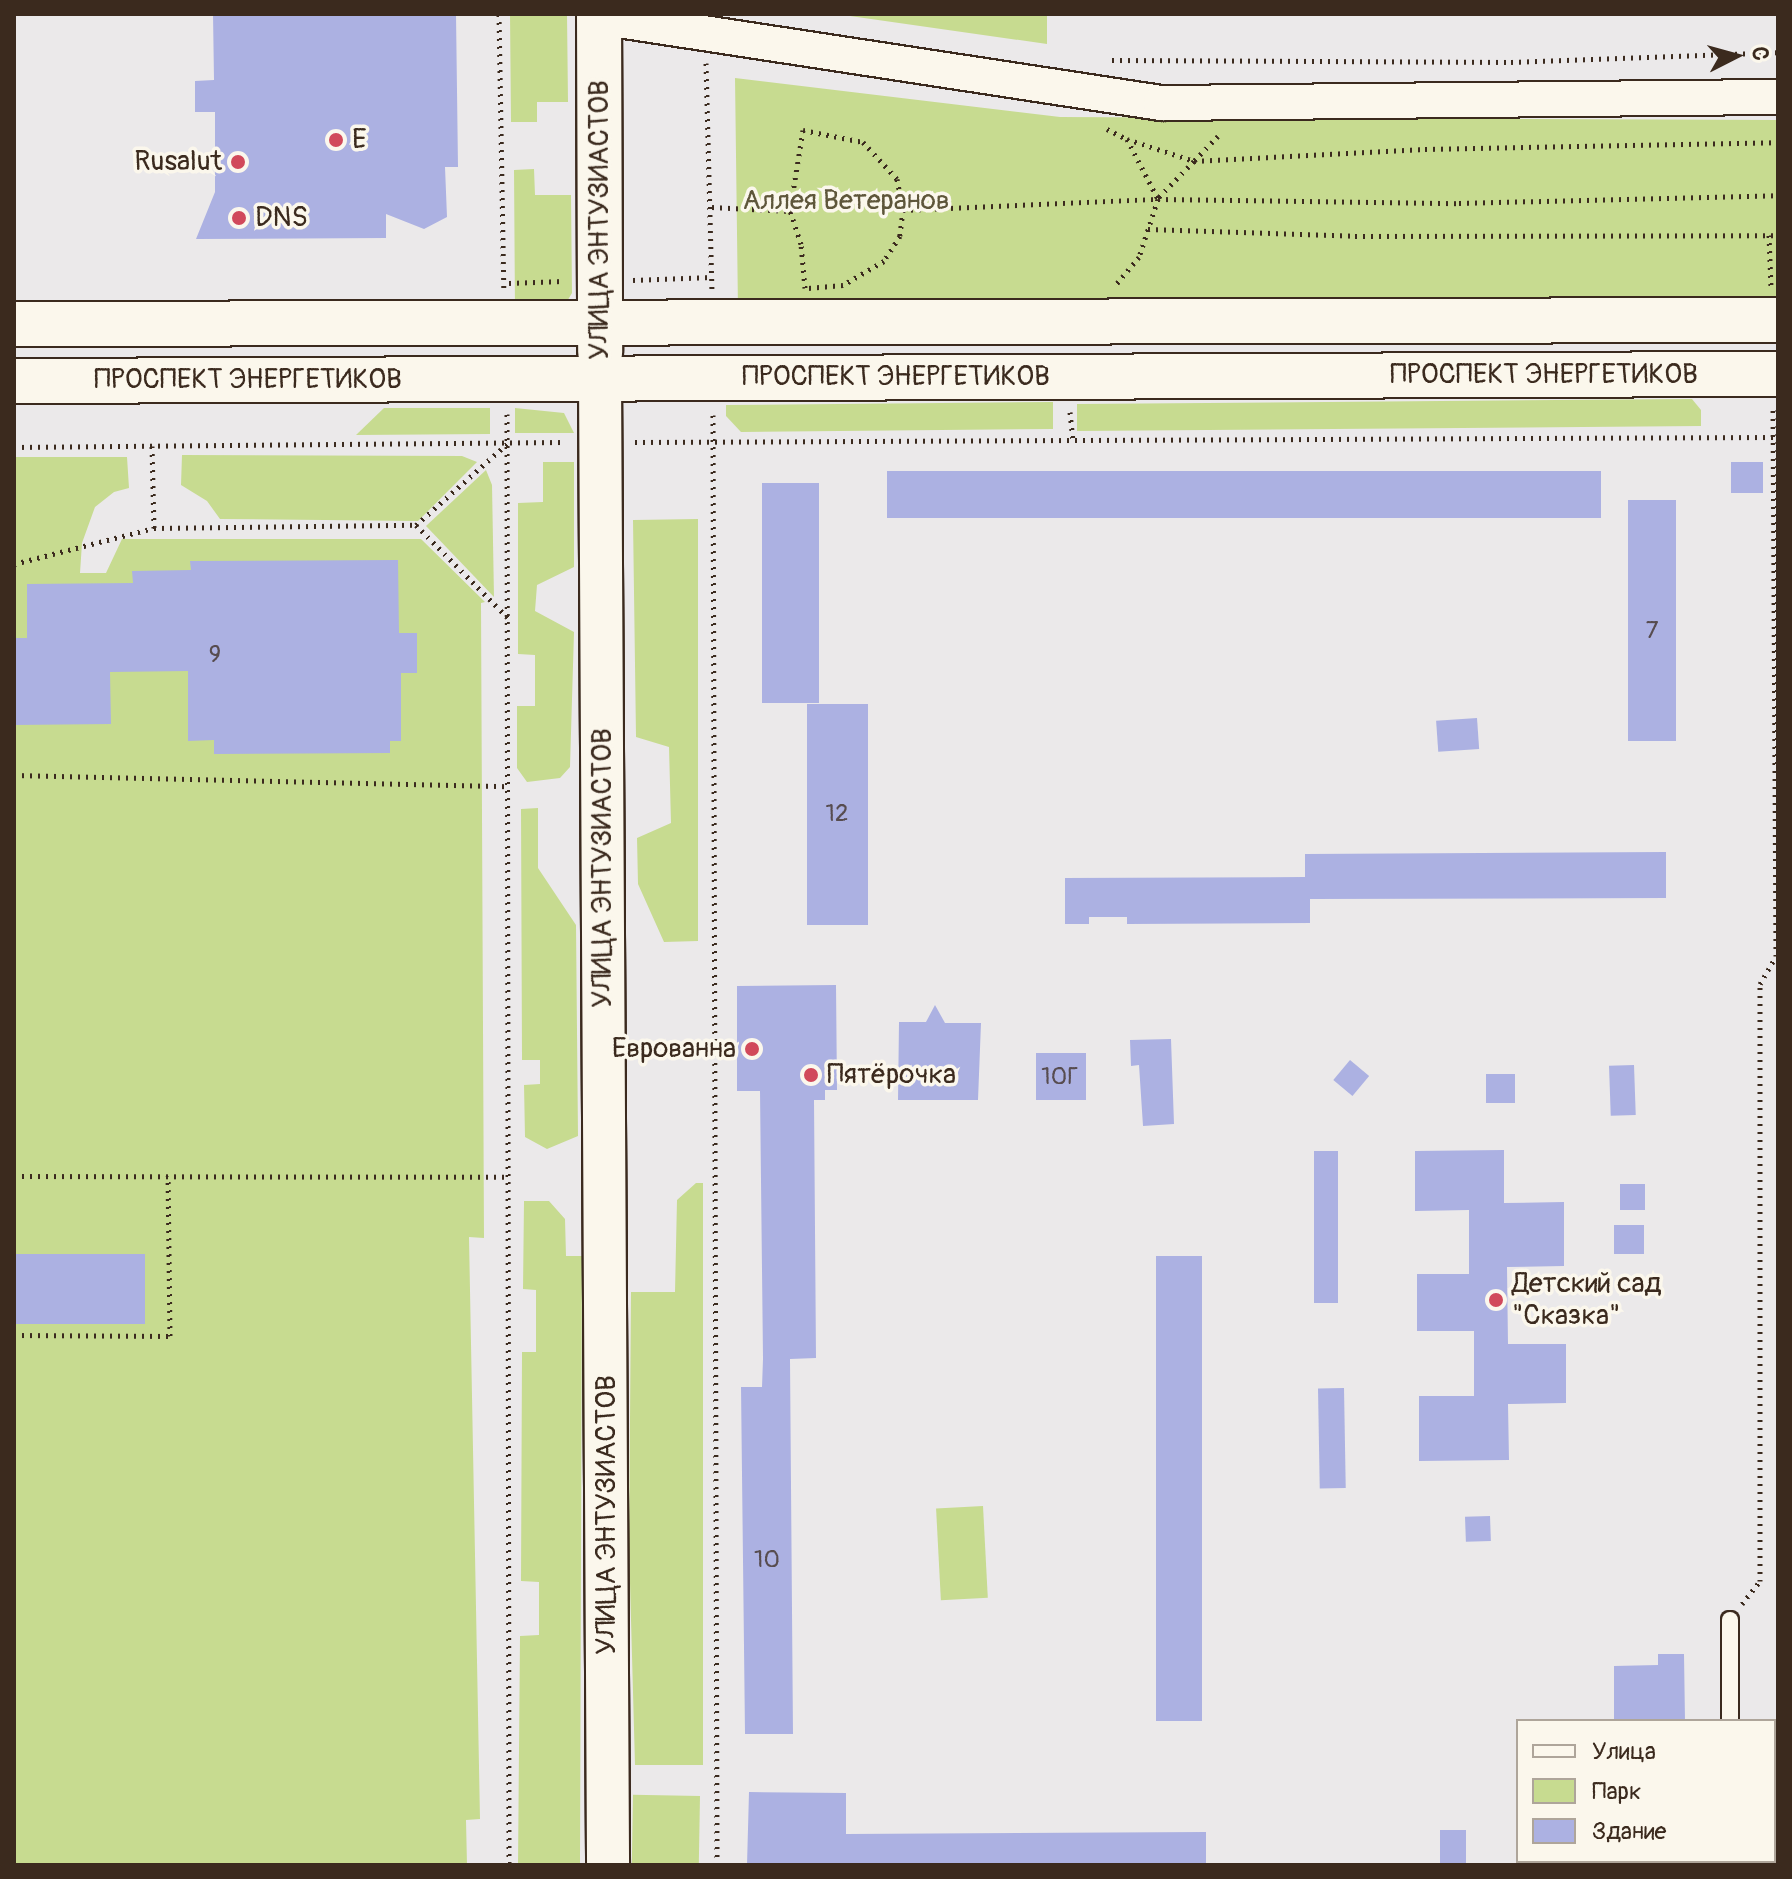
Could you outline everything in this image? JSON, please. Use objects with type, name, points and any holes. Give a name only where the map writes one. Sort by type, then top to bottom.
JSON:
[{"type":"main road","name":"УЛИЦА ЭНТУЗИАСТОВ","points":[[599,15],[600,378]]},
{"type":"main road","name":"ПРОСПЕКТ ЭНЕРГЕТИКОВ","points":[[14,324],[1775,320]]},
{"type":"main road","name":"ПРОСПЕКТ ЭНЕРГЕТИКОВ","points":[[14,381],[1775,374]]},
{"type":"street","points":[[599,15],[1161,103],[1778,97]]},
{"type":"street","name":"УЛИЦА ЭНТУЗИАСТОВ","points":[[600,378],[608,1865]]},
{"type":"lane","points":[[1730,1620],[1730,1719]]},
{"type":"path","points":[[499,14],[505,323]]},
{"type":"path","points":[[706,30],[713,323]]},
{"type":"path","points":[[1104,60],[1480,62],[1778,52]]},
{"type":"path","points":[[706,64],[721,66]]},
{"type":"path","points":[[1064,322],[1106,294],[1139,257],[1158,199],[1248,103]]},
{"type":"path","points":[[1100,126],[1127,139],[1194,161],[1425,149],[1778,142]]},
{"type":"path","points":[[803,130],[863,142],[897,179],[903,210],[900,236],[884,261],[864,278],[823,289],[805,288],[801,244],[790,211],[803,130]]},
{"type":"path","points":[[1127,139],[1158,199]]},
{"type":"path","points":[[903,210],[1158,199],[1459,203],[1778,195]]},
{"type":"path","points":[[712,207],[790,211]]},
{"type":"path","points":[[1148,229],[1355,236],[1778,235]]},
{"type":"path","points":[[1769,235],[1775,320]]},
{"type":"path","points":[[1730,1620],[1760,1581],[1760,984],[1776,956],[1775,374]]},
{"type":"path","points":[[1067,376],[1073,440]]},
{"type":"path","points":[[713,378],[717,1865]]},
{"type":"path","points":[[507,379],[509,1865]]},
{"type":"path","points":[[14,447],[1776,437]]},
{"type":"path","points":[[14,564],[154,528],[416,525],[508,443]]},
{"type":"path","points":[[152,446],[154,528]]},
{"type":"path","points":[[416,525],[508,618]]},
{"type":"path","points":[[14,775],[508,786]]},
{"type":"path","points":[[14,1176],[509,1177]]},
{"type":"path","points":[[14,1335],[170,1336],[168,1176]]},
{"type":"green space","points":[[510,14],[567,14],[568,102],[537,102],[537,122],[511,122]]},
{"type":"green space","points":[[836,14],[1047,14],[1047,44]]},
{"type":"green space","name":"Аллея Ветеранов","points":[[735,78],[1060,117],[1778,120],[1778,303],[738,310]]},
{"type":"green space","points":[[534,169],[535,195],[571,195],[572,293],[566,303],[515,311],[514,170]]},
{"type":"green space","points":[[1692,399],[1701,410],[1701,426],[1077,431],[1077,404]]},
{"type":"green space","points":[[1053,402],[1053,429],[741,432],[726,416],[726,405]]},
{"type":"green space","points":[[384,408],[490,408],[490,434],[356,435]]},
{"type":"green space","points":[[515,408],[564,413],[574,433],[515,433]]},
{"type":"green space","points":[[182,455],[462,456],[477,462],[418,521],[220,519],[207,501],[181,485]]},
{"type":"green space","points":[[14,457],[127,457],[129,488],[114,492],[95,507],[82,543],[80,573],[106,573],[122,539],[421,539],[485,602],[481,603],[484,1238],[469,1237],[480,1819],[466,1820],[467,1865],[14,1865]]},
{"type":"green space","points":[[543,462],[574,462],[574,567],[537,585],[535,611],[574,632],[570,767],[560,778],[527,782],[517,768],[517,706],[535,706],[535,655],[518,654],[518,503],[543,502]]},
{"type":"green space","points":[[486,470],[492,485],[494,597],[426,526]]},
{"type":"green space","points":[[698,519],[698,941],[664,942],[638,884],[637,838],[671,823],[669,747],[636,737],[633,520]]},
{"type":"green space","points":[[538,808],[538,868],[576,925],[578,1136],[547,1149],[525,1137],[524,1085],[540,1084],[540,1060],[522,1060],[521,809]]},
{"type":"green space","points":[[696,1183],[703,1183],[703,1765],[635,1765],[629,1547],[631,1292],[675,1292],[677,1200]]},
{"type":"green space","points":[[524,1201],[549,1201],[565,1219],[566,1256],[582,1256],[580,1865],[518,1865],[520,1636],[539,1635],[539,1582],[521,1581],[522,1352],[536,1352],[536,1290],[523,1289]]},
{"type":"green space","points":[[983,1506],[988,1598],[941,1600],[936,1508]]},
{"type":"green space","points":[[633,1795],[700,1796],[699,1865],[632,1864]]},
{"type":"building","name":"Е","points":[[213,14],[456,14],[458,167],[445,167],[447,217],[424,229],[386,214],[386,238],[196,239],[215,192],[215,112],[195,112],[195,81],[214,80]]},
{"type":"building","points":[[1731,462],[1763,462],[1763,493],[1731,493]]},
{"type":"building","points":[[887,471],[1601,471],[1601,518],[887,518]]},
{"type":"building","points":[[762,483],[819,483],[819,703],[762,703]]},
{"type":"building","points":[[1628,500],[1676,500],[1676,741],[1628,741]]},
{"type":"building","points":[[398,560],[399,633],[417,633],[417,673],[401,673],[401,741],[390,741],[390,753],[214,754],[214,740],[188,741],[188,671],[110,672],[111,724],[14,725],[14,638],[27,638],[27,584],[133,583],[132,571],[191,570],[190,561]]},
{"type":"building","points":[[807,704],[868,704],[868,925],[807,925]]},
{"type":"building","points":[[1477,718],[1479,749],[1438,752],[1436,721]]},
{"type":"building","points":[[1666,852],[1666,898],[1310,899],[1310,923],[1127,924],[1127,917],[1089,917],[1089,924],[1065,924],[1065,878],[1305,877],[1305,854]]},
{"type":"building","points":[[836,985],[837,1090],[825,1090],[825,1100],[814,1100],[816,1358],[790,1359],[793,1734],[745,1734],[741,1387],[762,1387],[763,1359],[760,1091],[737,1091],[737,986]]},
{"type":"building","points":[[935,1005],[945,1023],[981,1023],[978,1100],[898,1100],[899,1022],[926,1022]]},
{"type":"building","points":[[1171,1039],[1174,1124],[1143,1126],[1139,1065],[1131,1066],[1130,1040]]},
{"type":"building","points":[[1036,1053],[1086,1053],[1086,1100],[1036,1100]]},
{"type":"building","points":[[1350,1060],[1369,1076],[1352,1096],[1333,1080]]},
{"type":"building","points":[[1634,1065],[1636,1115],[1611,1116],[1609,1066]]},
{"type":"building","points":[[1486,1074],[1515,1074],[1515,1103],[1486,1103]]},
{"type":"building","name":"Детский сад \"Сказка\"","points":[[1504,1150],[1504,1203],[1564,1202],[1564,1266],[1507,1267],[1508,1344],[1566,1344],[1566,1403],[1508,1404],[1509,1460],[1419,1461],[1419,1396],[1474,1396],[1474,1331],[1417,1331],[1417,1274],[1469,1274],[1469,1210],[1415,1211],[1415,1151]]},
{"type":"building","points":[[1314,1151],[1338,1151],[1338,1303],[1314,1303]]},
{"type":"building","points":[[1620,1184],[1645,1184],[1645,1210],[1620,1210]]},
{"type":"building","points":[[1614,1225],[1644,1225],[1644,1254],[1614,1254]]},
{"type":"building","points":[[14,1254],[145,1254],[145,1324],[14,1324]]},
{"type":"building","points":[[1156,1256],[1202,1256],[1202,1721],[1156,1721]]},
{"type":"building","points":[[1318,1388],[1344,1388],[1346,1488],[1320,1488]]},
{"type":"building","points":[[1490,1516],[1491,1541],[1466,1542],[1465,1517]]},
{"type":"building","points":[[1658,1654],[1684,1654],[1685,1719],[1614,1719],[1614,1666],[1658,1665]]},
{"type":"building","points":[[749,1792],[846,1793],[846,1834],[1206,1832],[1206,1865],[747,1865]]},
{"type":"building","points":[[1440,1830],[1466,1830],[1466,1865],[1440,1865]]},
{"type":"place","name":"Е","points":[[336,140]]},
{"type":"place","name":"Rusalut","points":[[238,162]]},
{"type":"place","name":"DNS","points":[[239,218]]},
{"type":"place","name":"Еврованна","points":[[752,1049]]},
{"type":"place","name":"Пятёрочка","points":[[811,1075]]},
{"type":"place","name":"Детский сад \"Сказка\"","points":[[1496,1300]]}]
